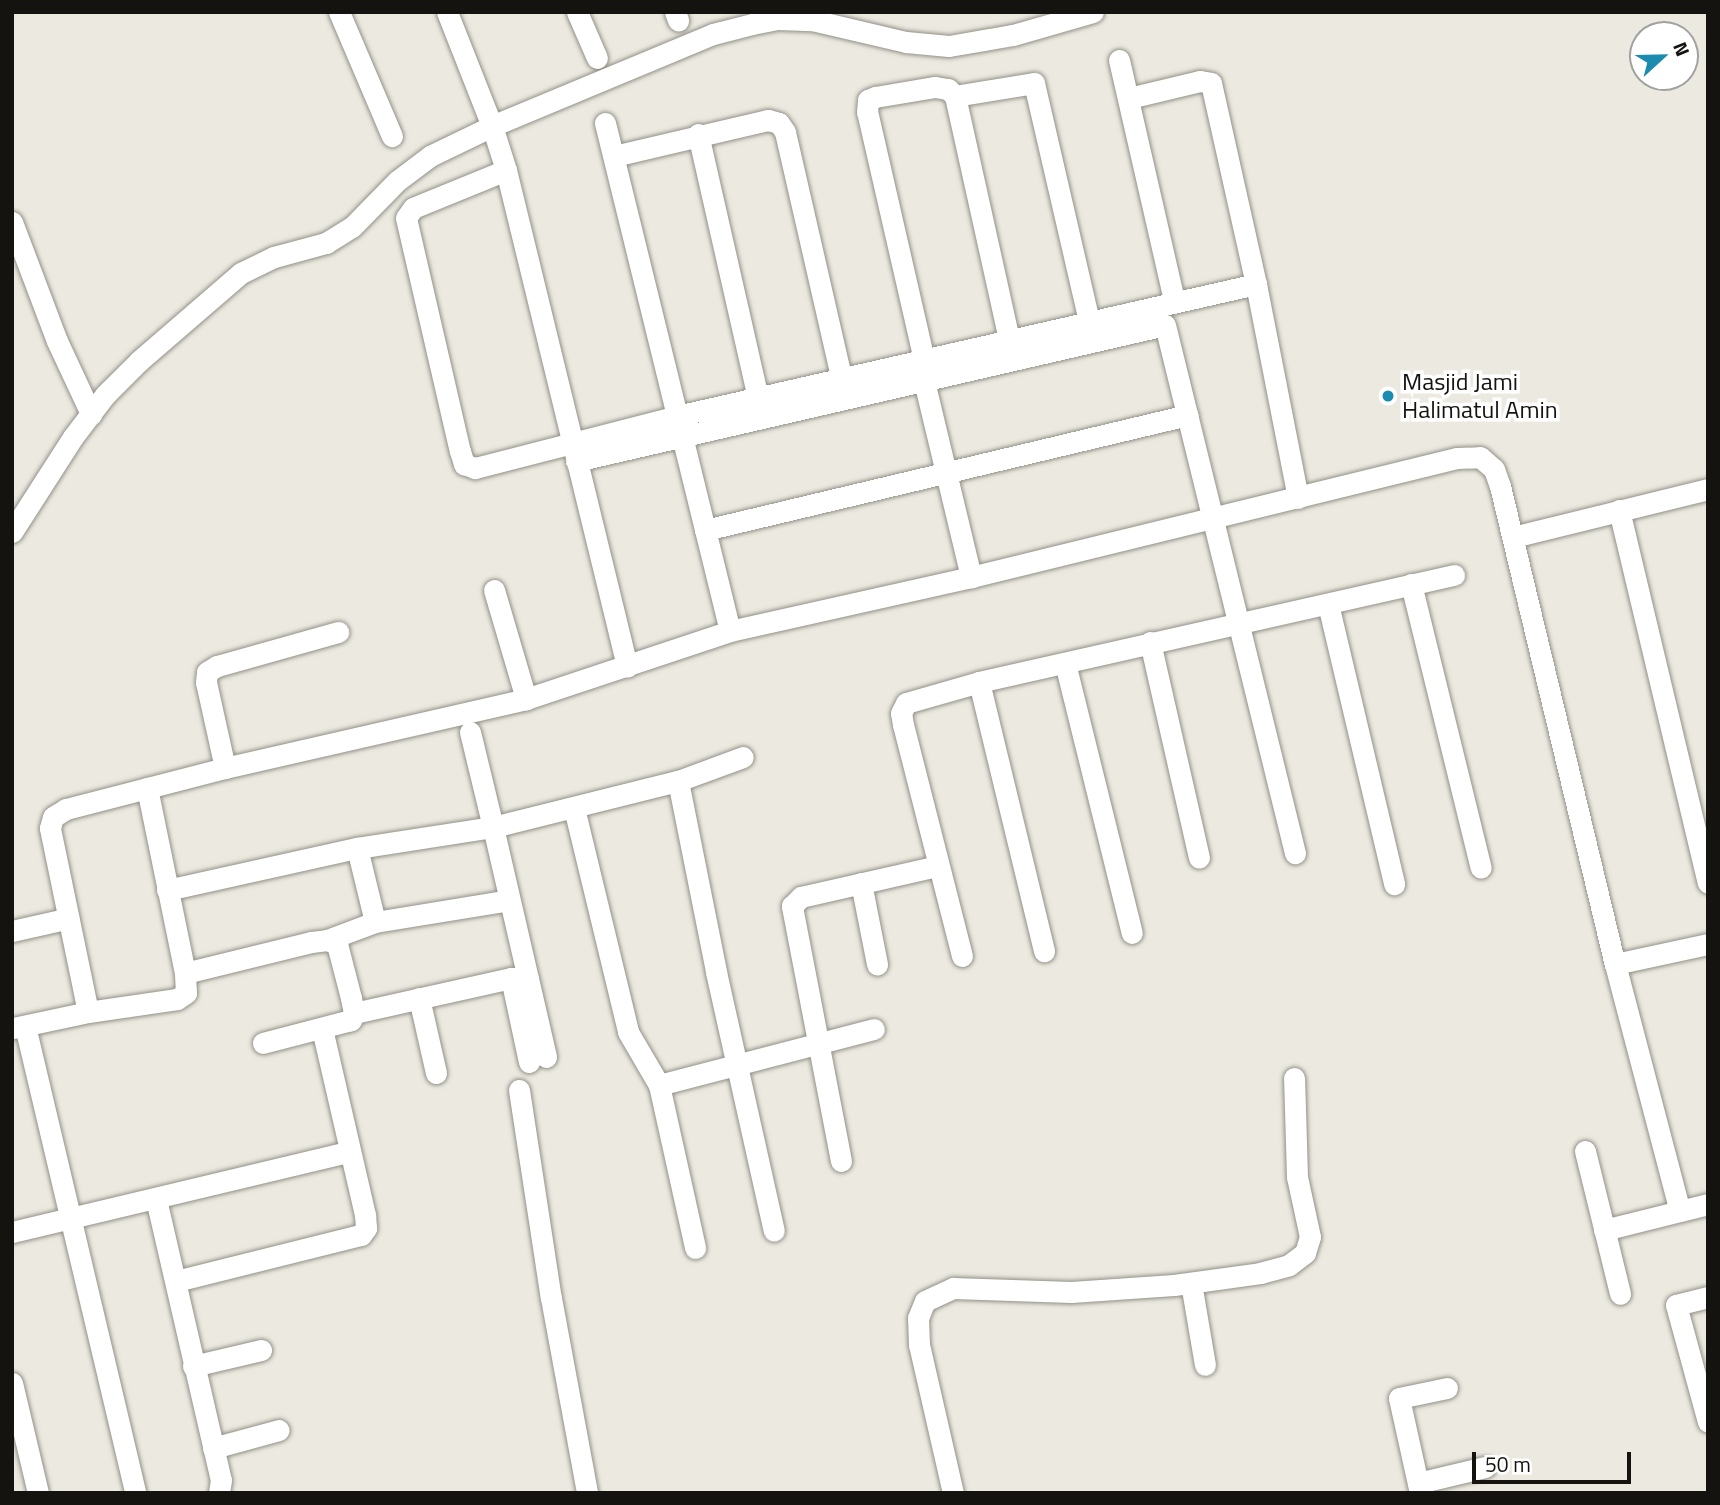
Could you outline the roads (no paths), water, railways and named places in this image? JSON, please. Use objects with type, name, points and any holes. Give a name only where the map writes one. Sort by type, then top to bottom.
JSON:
[{"type":"street","points":[[339,12],[391,135]]},
{"type":"street","points":[[577,12],[597,58]]},
{"type":"street","points":[[12,532],[91,414],[139,360],[241,273],[274,257],[326,243],[352,227],[397,181],[430,156],[492,126],[713,34],[778,19],[812,20],[906,42],[949,46],[1013,35],[1093,12]]},
{"type":"street","points":[[452,14],[506,170],[627,666]]},
{"type":"street","points":[[1119,60],[1174,301]]},
{"type":"street","points":[[1129,98],[1200,81],[1211,83],[1258,293],[1298,498]]},
{"type":"street","points":[[955,96],[1026,82],[1036,86],[1089,321]]},
{"type":"street","points":[[971,577],[866,104],[875,97],[934,87],[948,89],[955,96],[1009,340]]},
{"type":"street","points":[[614,156],[698,134],[768,120],[779,123],[785,132],[842,380]]},
{"type":"street","points":[[605,123],[730,631]]},
{"type":"street","points":[[698,134],[758,398]]},
{"type":"street","points":[[506,170],[413,208],[406,218],[464,464],[475,468],[574,452],[924,370],[1165,325],[1295,853]]},
{"type":"street","points":[[12,222],[57,341],[91,414]]},
{"type":"street","points":[[679,426],[758,398],[842,380],[924,370],[1009,340],[1174,301],[1258,293]]},
{"type":"street","points":[[705,530],[1187,415]]},
{"type":"street","points":[[88,1012],[51,835],[53,817],[66,809],[225,768],[526,699],[730,631],[971,577],[1457,458],[1480,457],[1494,469],[1513,537],[1615,964],[1679,1211]]},
{"type":"street","points":[[1513,537],[1619,510],[1706,495]]},
{"type":"street","points":[[1619,510],[1708,884]]},
{"type":"street","points":[[962,957],[937,866],[901,713],[906,703],[979,682],[1150,642],[1454,575]]},
{"type":"street","points":[[1410,584],[1480,868]]},
{"type":"street","points":[[494,590],[526,699]]},
{"type":"street","points":[[1328,604],[1394,884]]},
{"type":"street","points":[[225,768],[206,681],[207,672],[217,666],[338,632]]},
{"type":"street","points":[[1150,642],[1199,857]]},
{"type":"street","points":[[1065,663],[1132,933]]},
{"type":"street","points":[[979,682],[1044,951]]},
{"type":"street","points":[[470,732],[509,900],[519,979],[538,1060]]},
{"type":"street","points":[[167,890],[357,848],[493,827],[678,781],[743,757]]},
{"type":"street","points":[[678,781],[716,972],[739,1064],[774,1231]]},
{"type":"street","points":[[135,1493],[71,1221],[19,1027],[88,1012],[177,999],[186,993],[185,973],[147,788]]},
{"type":"street","points":[[574,808],[628,1032],[659,1085],[695,1248]]},
{"type":"street","points":[[357,848],[375,922]]},
{"type":"street","points":[[841,1161],[792,906],[801,898],[937,866]]},
{"type":"street","points":[[861,883],[877,964]]},
{"type":"street","points":[[185,973],[327,940],[375,922],[509,900]]},
{"type":"street","points":[[12,930],[69,918]]},
{"type":"street","points":[[263,1043],[349,1022],[354,1013],[339,947],[327,940]]},
{"type":"street","points":[[1615,964],[1708,944]]},
{"type":"street","points":[[354,1013],[519,979]]},
{"type":"street","points":[[419,998],[436,1073]]},
{"type":"street","points":[[176,1281],[362,1236],[366,1228],[365,1216],[322,1029]]},
{"type":"street","points":[[659,1085],[874,1029]]},
{"type":"street","points":[[953,1493],[919,1345],[918,1318],[925,1301],[953,1288],[1071,1292],[1191,1283],[1260,1273],[1289,1265],[1305,1253],[1310,1237],[1297,1177],[1294,1077]]},
{"type":"street","points":[[519,1090],[551,1298],[587,1493]]},
{"type":"street","points":[[1585,1151],[1620,1294]]},
{"type":"street","points":[[12,1232],[71,1221],[349,1152]]},
{"type":"street","points":[[156,1199],[221,1480],[219,1493]]},
{"type":"street","points":[[1604,1230],[1708,1204]]},
{"type":"street","points":[[1191,1283],[1205,1365]]},
{"type":"street","points":[[1708,1297],[1676,1305],[1708,1422]]},
{"type":"street","points":[[194,1366],[261,1350]]},
{"type":"street","points":[[12,1383],[38,1493]]},
{"type":"street","points":[[1447,1388],[1399,1398],[1419,1488],[1485,1467]]},
{"type":"street","points":[[213,1448],[279,1430]]},
{"type":"place","name":"Masjid Jami Halimatul Amin","points":[[1388,396]]}]
